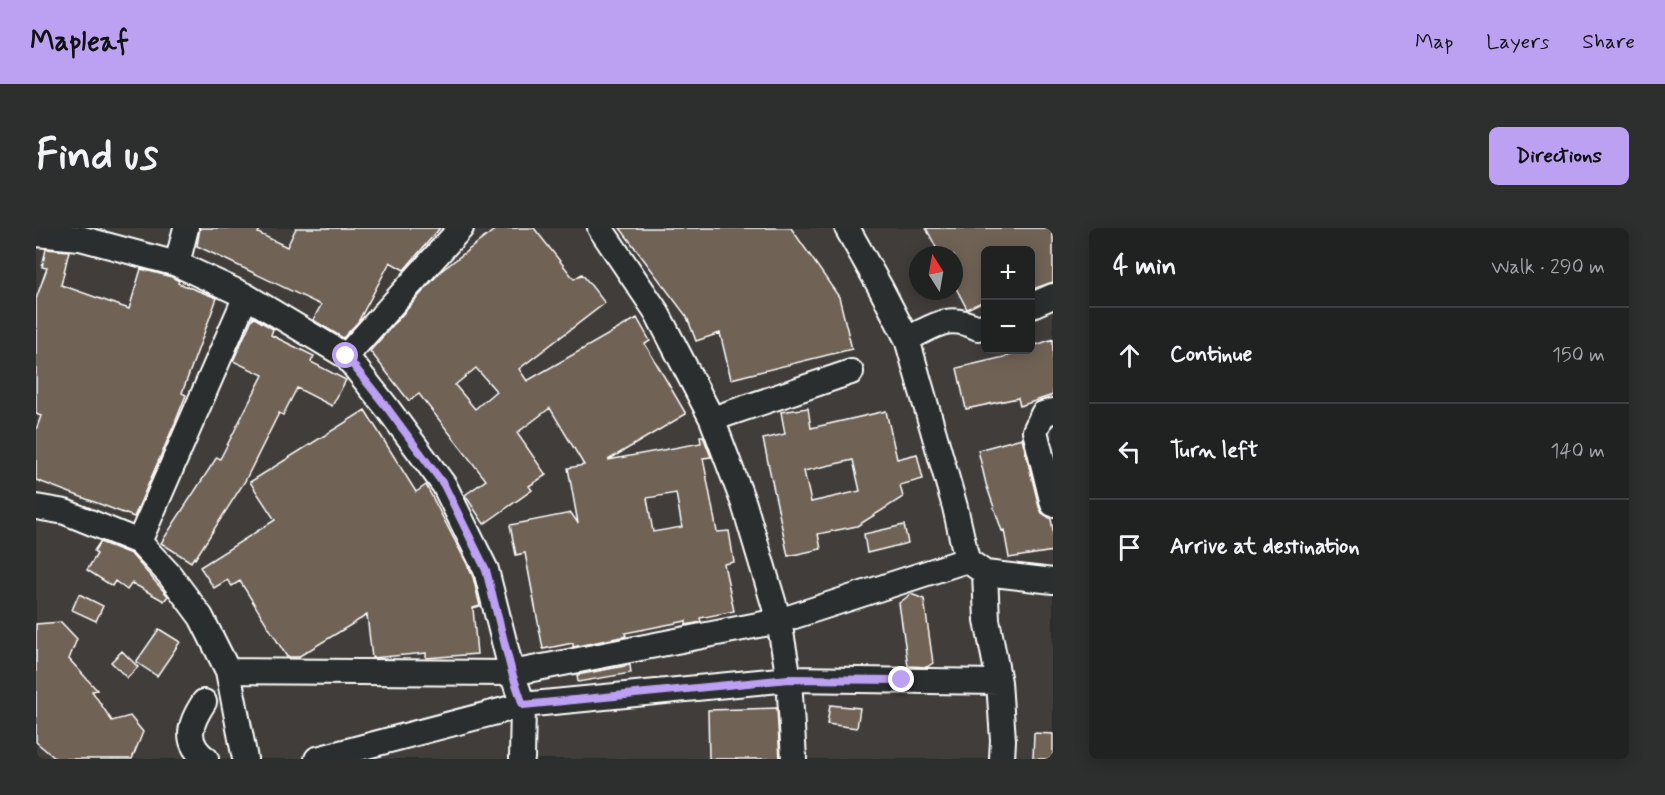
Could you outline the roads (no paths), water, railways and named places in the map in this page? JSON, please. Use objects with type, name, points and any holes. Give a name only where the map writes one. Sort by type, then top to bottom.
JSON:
[{"type":"street","points":[[177,264],[186,228]]},
{"type":"street","points":[[346,356],[461,228]]},
{"type":"street","points":[[600,228],[656,311],[712,419],[744,504],[779,621],[789,679],[794,759]]},
{"type":"street","points":[[847,228],[907,339],[955,507],[976,567],[999,682],[1002,759]]},
{"type":"street","points":[[36,234],[80,238],[177,264],[246,296],[346,356],[444,485],[486,570],[512,673],[523,705],[522,759]]},
{"type":"street","points":[[139,542],[246,296]]},
{"type":"street","points":[[1035,304],[1053,296]]},
{"type":"street","points":[[907,339],[946,321],[963,321],[978,328],[981,327]]},
{"type":"street","points":[[712,419],[851,372]]},
{"type":"street","points":[[1053,411],[1043,414],[1035,431],[1053,504]]},
{"type":"street","points":[[36,507],[65,512],[139,542],[169,574],[201,617],[228,671],[245,759]]},
{"type":"street","points":[[228,671],[512,673],[779,621],[976,567],[1053,581]]},
{"type":"street","points":[[317,759],[523,705],[789,679],[999,682]]},
{"type":"street","points":[[197,756],[190,730],[204,702]]}]
